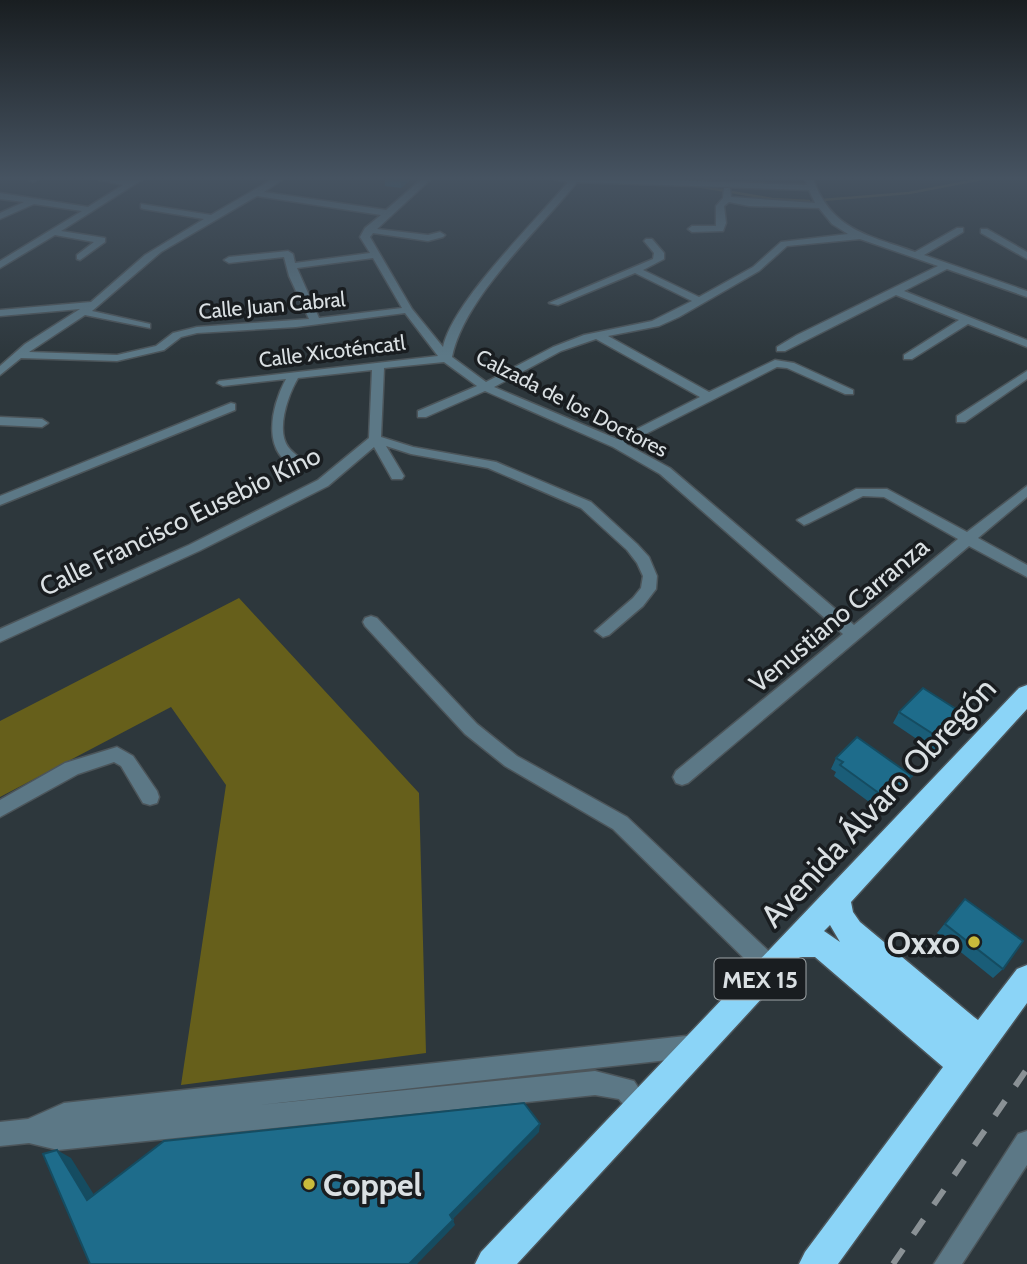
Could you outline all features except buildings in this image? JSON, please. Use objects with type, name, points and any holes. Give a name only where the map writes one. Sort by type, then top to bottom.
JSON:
[{"type":"highway","name":"Avenida Álvaro Obregón","points":[[493,1264],[638,1105],[837,899],[1027,694]]},
{"type":"highway","points":[[837,899],[840,916],[850,933],[963,1028],[986,1035]]},
{"type":"highway","points":[[793,943],[820,943],[949,1049],[957,1059],[961,1071]]},
{"type":"highway","points":[[817,1264],[1027,979]]},
{"type":"street","points":[[0,265],[43,238]]},
{"type":"street","points":[[80,257],[102,240],[89,238]]},
{"type":"street","points":[[0,372],[19,355],[94,305],[156,251],[179,238]]},
{"type":"street","name":"Calzada de los Doctores","points":[[366,238],[408,310],[446,358],[485,387],[617,444],[665,471],[855,635]]},
{"type":"street","points":[[446,358],[448,340],[467,311],[527,238]]},
{"type":"street","points":[[422,414],[485,387],[557,349],[597,335],[655,324],[756,269],[784,244],[840,238]]},
{"type":"street","points":[[866,238],[1027,294]]},
{"type":"street","points":[[918,254],[946,238]]},
{"type":"street","points":[[996,238],[1027,256]]},
{"type":"street","points":[[554,303],[659,259],[659,253],[649,241]]},
{"type":"street","points":[[229,260],[288,254],[316,322]]},
{"type":"street","points":[[291,266],[375,256]]},
{"type":"street","points":[[781,349],[819,326],[898,292],[947,265]]},
{"type":"street","points":[[636,270],[699,301]]},
{"type":"street","points":[[898,292],[1027,344]]},
{"type":"street","points":[[0,313],[94,305]]},
{"type":"street","name":"Calle Juan Cabral","points":[[19,355],[117,358],[160,348],[177,335],[190,331],[316,322],[408,310]]},
{"type":"street","points":[[83,312],[146,326]]},
{"type":"street","points":[[908,357],[967,320]]},
{"type":"street","points":[[597,335],[708,396]]},
{"type":"street","name":"Calle Xicoténcatl","points":[[222,383],[446,358]]},
{"type":"street","points":[[617,444],[775,362],[790,365],[849,392]]},
{"type":"street","points":[[378,365],[374,439],[397,476]]},
{"type":"street","points":[[961,419],[1027,374]]},
{"type":"street","points":[[295,375],[284,393],[278,439],[281,447],[299,464]]},
{"type":"street","points":[[0,501],[231,407]]},
{"type":"street","points":[[0,421],[42,423]]},
{"type":"street","points":[[374,439],[411,450],[491,465],[586,505],[632,547],[644,561],[650,576],[648,589],[638,602],[603,631]]},
{"type":"street","name":"Calle Francisco Eusebio Kino","points":[[0,636],[194,548],[323,483],[346,466],[374,439]]},
{"type":"street","name":"Venustiano Carranza","points":[[682,777],[1027,490]]},
{"type":"street","points":[[804,520],[851,496],[876,491],[901,499],[1027,572]]},
{"type":"street","points":[[370,622],[471,729],[522,768],[620,823],[771,968]]},
{"type":"street","points":[[0,809],[78,766],[102,756],[117,754],[127,761],[150,797]]},
{"type":"street","points":[[29,1131],[64,1115],[695,1046]]},
{"type":"street","points":[[0,1134],[29,1131],[58,1138],[596,1083],[626,1090],[638,1105]]},
{"type":"street","points":[[947,1264],[1027,1143]]},
{"type":"shaded area","points":[[239,598],[419,793],[426,1053],[181,1085],[226,785],[171,707],[0,797],[0,721]]},
{"type":"railway","points":[[893,1264],[1027,1069]]},
{"type":"place","name":"Oxxo","points":[[974,942]]},
{"type":"place","name":"Coppel","points":[[309,1184]]}]
